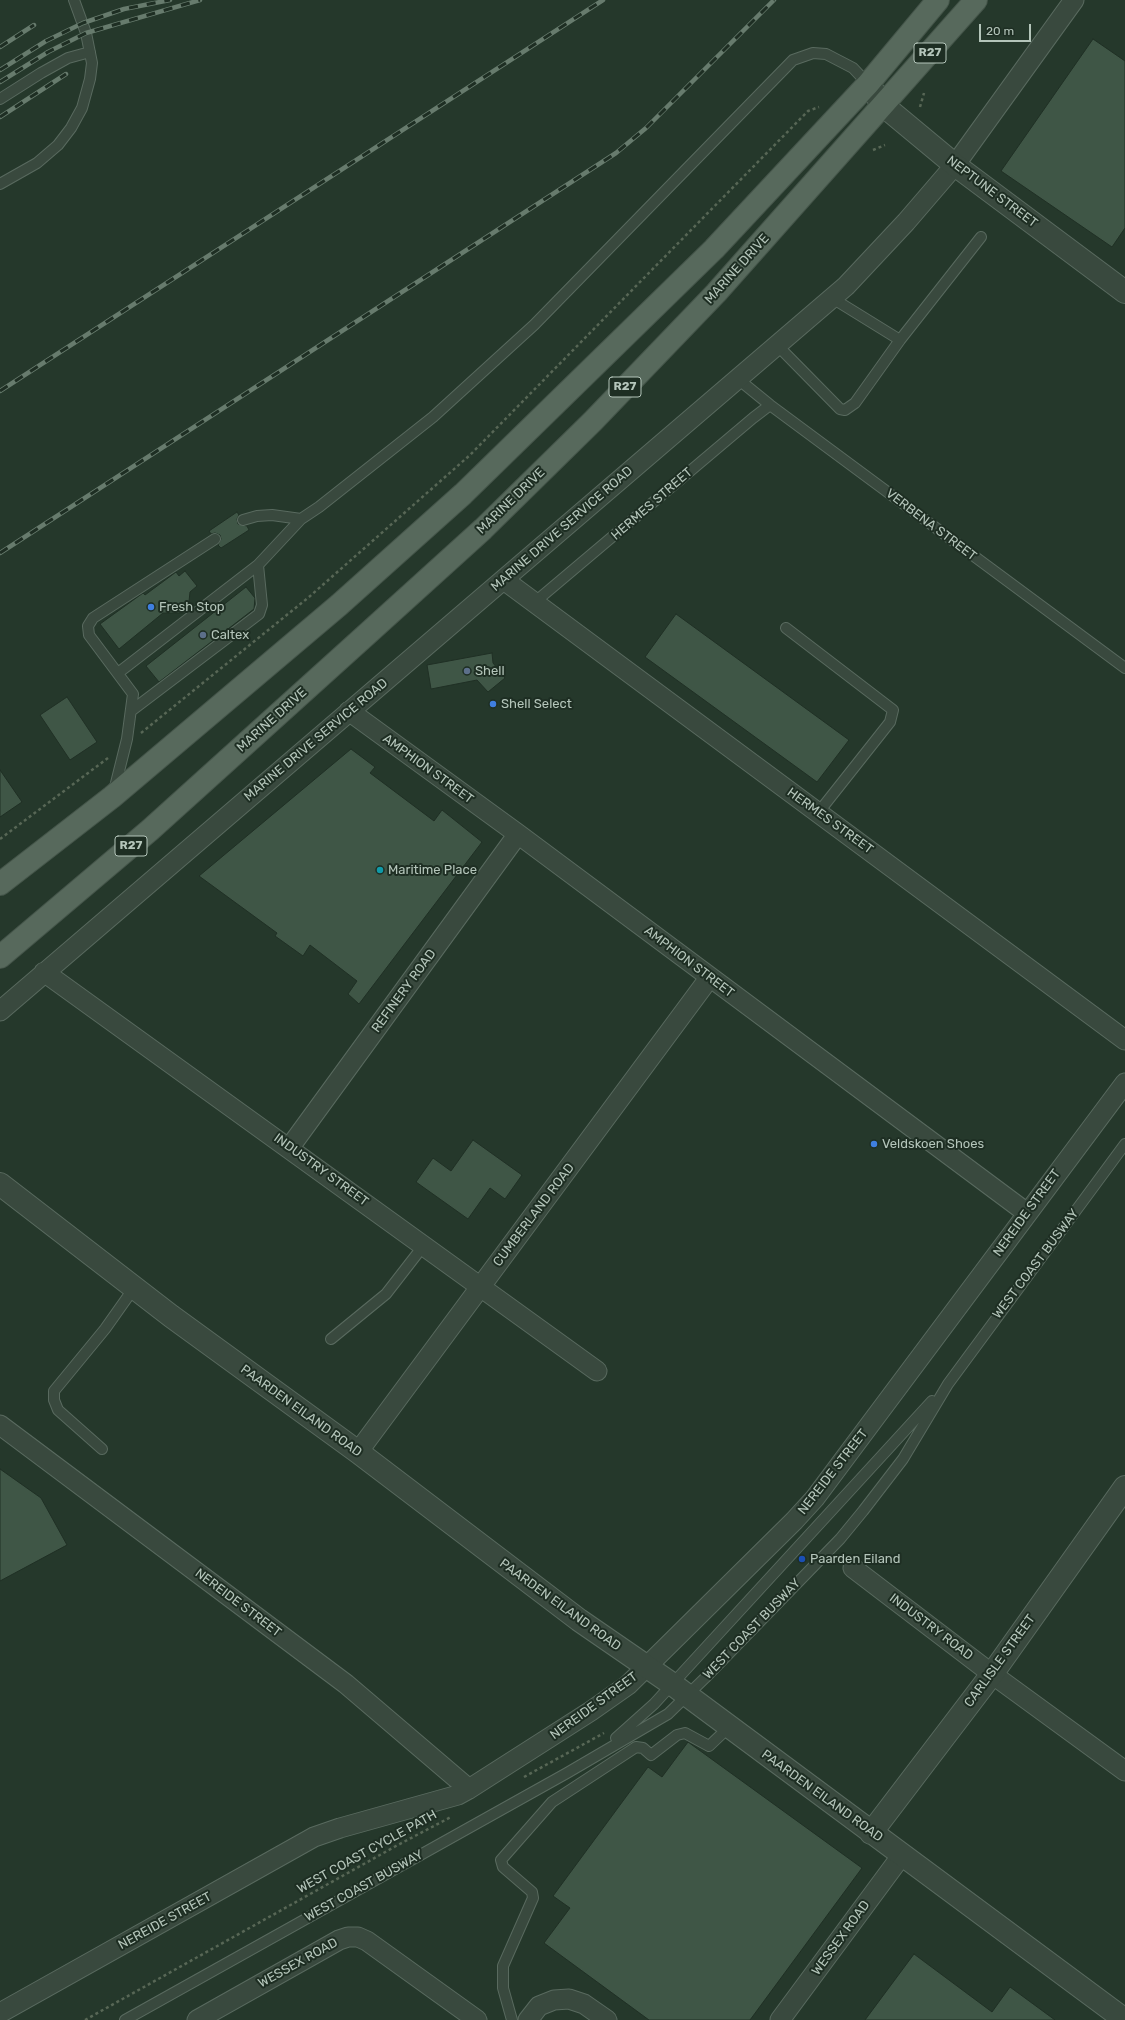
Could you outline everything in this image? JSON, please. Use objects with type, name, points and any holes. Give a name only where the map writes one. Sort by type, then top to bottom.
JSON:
[{"type":"main road","name":"R27","points":[[0,884],[112,797],[339,605],[463,494],[714,249],[868,84],[938,0]]},
{"type":"main road","name":"MARINE DRIVE","points":[[0,957],[150,830],[483,529],[593,421],[716,293],[884,106],[976,0]]},
{"type":"street","name":"MARINE DRIVE SERVICE ROAD","points":[[0,1011],[846,286],[906,222],[955,166],[1074,0]]},
{"type":"street","name":"NEPTUNE STREET","points":[[868,84],[884,106],[955,166],[1122,284]]},
{"type":"street","name":"HERMES STREET","points":[[504,580],[1125,1040]]},
{"type":"street","name":"AMPHION STREET","points":[[349,711],[518,834],[1027,1213]]},
{"type":"street","name":"REFINERY ROAD","points":[[290,1148],[518,834]]},
{"type":"street","name":"INDUSTRY STREET","points":[[44,972],[290,1148],[597,1371]]},
{"type":"street","name":"CUMBERLAND ROAD","points":[[358,1452],[710,977]]},
{"type":"street","name":"NEREIDE STREET","points":[[0,2013],[314,1838],[340,1828],[458,1795],[591,1711],[628,1685],[794,1521],[815,1498],[1125,1083]]},
{"type":"street","name":"PAARDEN EILAND ROAD","points":[[0,1184],[134,1288],[358,1452],[579,1620],[680,1690],[1125,2020]]},
{"type":"street","name":"NEREIDE STREET","points":[[0,1425],[346,1684],[469,1789]]},
{"type":"street","name":"CARLISLE STREET","points":[[871,1833],[992,1674],[1125,1487]]},
{"type":"street","name":"INDUSTRY ROAD","points":[[853,1568],[992,1674],[1123,1765]]},
{"type":"street","name":"WESSEX ROAD","points":[[780,2020],[902,1855]]},
{"type":"street","name":"WESSEX ROAD","points":[[197,2020],[339,1940],[348,1937],[358,1937],[367,1941],[477,2020]]},
{"type":"street","points":[[528,2020],[539,2006],[554,2000],[569,2000],[584,2004],[607,2020]]},
{"type":"lane","points":[[0,184],[37,163],[58,145],[71,128],[82,108],[90,79],[92,63],[86,33],[74,0]]},
{"type":"lane","points":[[0,99],[41,72],[68,58],[90,52]]},
{"type":"lane","points":[[118,673],[258,565],[301,519],[319,507],[433,417],[534,325],[793,60],[812,53],[826,54],[853,68],[868,84]]},
{"type":"lane","points":[[777,345],[840,409],[845,410],[856,403],[900,340],[981,236]]},
{"type":"lane","points":[[832,298],[900,340]]},
{"type":"lane","name":"VERBENA STREET","points":[[738,379],[770,405],[1125,668]]},
{"type":"lane","name":"HERMES STREET","points":[[534,602],[770,405]]},
{"type":"lane","points":[[243,520],[257,516],[272,515],[301,519]]},
{"type":"lane","points":[[112,797],[131,711],[133,694],[89,635],[88,626],[93,618],[214,539]]},
{"type":"lane","points":[[131,711],[259,614],[262,605],[262,595],[258,565]]},
{"type":"lane","points":[[786,628],[893,710],[890,722],[818,813]]},
{"type":"lane","name":"WEST COAST BUSWAY","points":[[125,2020],[567,1773],[601,1751],[668,1714],[680,1690],[948,1384],[1125,1144]]},
{"type":"lane","points":[[331,1339],[386,1294],[424,1245]]},
{"type":"lane","points":[[102,1449],[58,1410],[54,1400],[54,1391],[105,1329],[134,1288]]},
{"type":"lane","name":"WEST COAST BUSWAY","points":[[601,1751],[654,1704],[680,1690],[840,1539],[902,1459],[948,1384]]},
{"type":"lane","points":[[512,2020],[503,1988],[503,1966],[533,1898],[532,1892],[503,1867],[501,1860],[552,1802],[636,1747],[643,1748],[651,1755],[677,1735],[685,1733],[709,1746],[729,1727]]},
{"type":"path","points":[[920,107],[924,93]]},
{"type":"path","points":[[0,839],[124,745],[141,734],[309,597],[470,455],[808,110],[824,105]]},
{"type":"path","points":[[873,150],[885,145]]},
{"type":"path","points":[[520,1780],[610,1729]]},
{"type":"path","name":"WEST COAST CYCLE PATH","points":[[85,2020],[396,1846],[458,1814]]},
{"type":"building","points":[[1093,39],[1125,61],[1125,228],[1112,247],[1001,171]]},
{"type":"building","points":[[237,512],[239,515],[237,519],[238,524],[247,526],[249,530],[221,548],[218,545],[221,539],[220,535],[215,533],[211,534],[209,531]]},
{"type":"building","name":"Fresh Stop","points":[[185,571],[197,586],[190,592],[188,611],[185,613],[163,613],[119,649],[100,624],[143,593],[145,595],[176,572],[179,576]]},
{"type":"building","name":"Caltex","points":[[246,587],[255,598],[254,609],[159,682],[146,666]]},
{"type":"building","points":[[676,614],[849,740],[817,782],[645,657]]},
{"type":"building","points":[[492,653],[493,663],[505,678],[488,692],[477,680],[431,689],[427,665]]},
{"type":"building","points":[[67,697],[97,742],[70,760],[40,715]]},
{"type":"building","name":"Maritime Place","points":[[351,749],[375,767],[370,773],[434,821],[442,810],[482,842],[359,1004],[348,994],[357,981],[310,945],[303,956],[275,936],[277,933],[199,876]]},
{"type":"building","points":[[0,770],[22,802],[0,817]]},
{"type":"building","points":[[473,1140],[522,1175],[505,1199],[490,1188],[468,1219],[416,1182],[433,1158],[451,1171]]},
{"type":"building","points":[[0,1469],[41,1498],[67,1545],[0,1581]]},
{"type":"building","points":[[688,1742],[862,1868],[750,2020],[649,2020],[544,1943],[570,1908],[553,1896],[648,1767],[662,1777]]},
{"type":"building","points":[[914,1954],[992,2012],[1010,1987],[1055,2020],[865,2020]]},
{"type":"railway","points":[[0,70],[46,41],[83,23],[124,9],[170,0]]},
{"type":"railway","points":[[0,82],[48,52],[86,33],[200,0]]},
{"type":"railway","points":[[0,391],[603,0]]},
{"type":"railway","points":[[0,553],[616,153],[646,128],[774,0]]},
{"type":"railway","points":[[0,47],[34,25]]},
{"type":"railway","points":[[0,117],[66,74]]},
{"type":"place","name":"Fresh Stop","points":[[151,607]]},
{"type":"place","name":"Caltex","points":[[203,635]]},
{"type":"place","name":"Shell","points":[[467,671]]},
{"type":"place","name":"Shell Select","points":[[493,704]]},
{"type":"place","name":"Maritime Place","points":[[380,870]]},
{"type":"place","name":"Veldskoen Shoes","points":[[874,1144]]},
{"type":"place","name":"Paarden Eiland","points":[[802,1559]]}]
